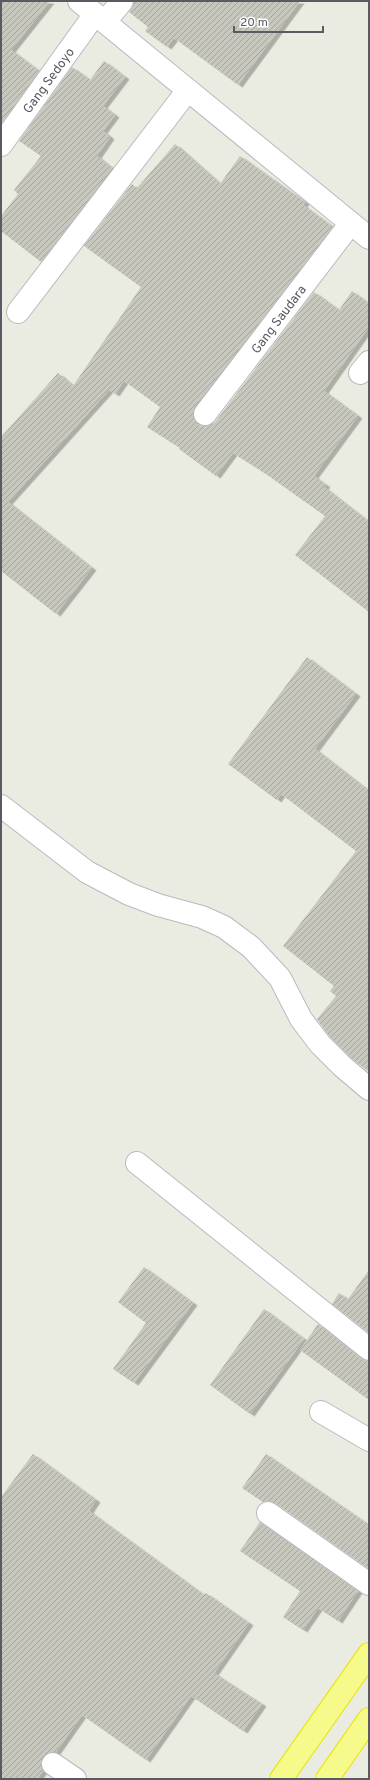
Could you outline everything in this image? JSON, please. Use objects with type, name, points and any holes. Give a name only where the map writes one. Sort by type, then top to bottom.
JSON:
[{"type":"highway","points":[[282,1779],[369,1654]]},
{"type":"highway","points":[[327,1779],[369,1719]]},
{"type":"street","name":"Gang Sedoyo","points":[[1,145],[93,13],[122,1]]},
{"type":"street","points":[[93,13],[369,238]]},
{"type":"street","points":[[18,312],[188,90]]},
{"type":"street","name":"Gang Saudara","points":[[205,414],[351,223]]},
{"type":"street","points":[[1,806],[87,872],[129,894],[158,905],[202,917],[224,928],[251,947],[280,978],[301,1019],[320,1044],[342,1066],[369,1089]]},
{"type":"street","points":[[136,1163],[369,1349]]},
{"type":"street","points":[[321,1412],[369,1440]]},
{"type":"street","points":[[268,1513],[369,1584]]},
{"type":"street","points":[[54,1764],[75,1779]]},
{"type":"building","points":[[1,1],[50,1],[11,50],[39,71],[1,124]]},
{"type":"building","points":[[134,1],[300,1],[238,85],[174,38],[167,47],[145,31],[148,27],[129,12]]},
{"type":"building","points":[[104,61],[125,77],[103,106],[115,115],[103,131],[110,137],[97,156],[112,168],[41,262],[1,231],[1,216],[18,194],[14,190],[41,156],[19,141],[72,67],[90,80]]},
{"type":"building","points":[[175,144],[220,184],[240,156],[305,202],[303,205],[333,227],[195,406],[193,418],[197,424],[204,426],[215,422],[314,292],[339,310],[352,291],[369,304],[369,327],[324,391],[358,416],[314,476],[326,485],[324,487],[369,522],[369,612],[295,555],[325,516],[266,474],[233,453],[216,476],[179,449],[180,448],[147,427],[160,407],[124,381],[115,394],[109,390],[8,502],[92,568],[56,614],[1,571],[1,437],[58,373],[73,386],[141,287],[84,246],[132,184],[137,188]]},
{"type":"building","points":[[307,657],[356,694],[315,749],[369,791],[369,1072],[350,1057],[329,1036],[317,1019],[336,996],[330,991],[334,986],[283,946],[356,851],[281,794],[277,800],[228,764]]},
{"type":"building","points":[[144,1267],[193,1303],[134,1383],[113,1369],[146,1323],[118,1302]]},
{"type":"building","points":[[369,1270],[369,1333],[332,1304],[339,1293],[348,1299]]},
{"type":"building","points":[[264,1309],[304,1339],[250,1414],[210,1385]]},
{"type":"building","points":[[318,1324],[361,1359],[369,1361],[369,1400],[300,1350]]},
{"type":"building","points":[[33,1454],[96,1500],[89,1511],[204,1595],[206,1593],[249,1623],[214,1673],[262,1704],[243,1731],[191,1696],[146,1760],[82,1715],[56,1752],[48,1753],[43,1757],[41,1763],[43,1771],[37,1779],[1,1779],[1,1497]]},
{"type":"building","points":[[266,1454],[369,1525],[369,1569],[275,1503],[269,1501],[263,1502],[242,1488]]},
{"type":"building","points":[[260,1522],[358,1591],[338,1621],[318,1608],[303,1630],[283,1617],[300,1591],[240,1551]]}]
